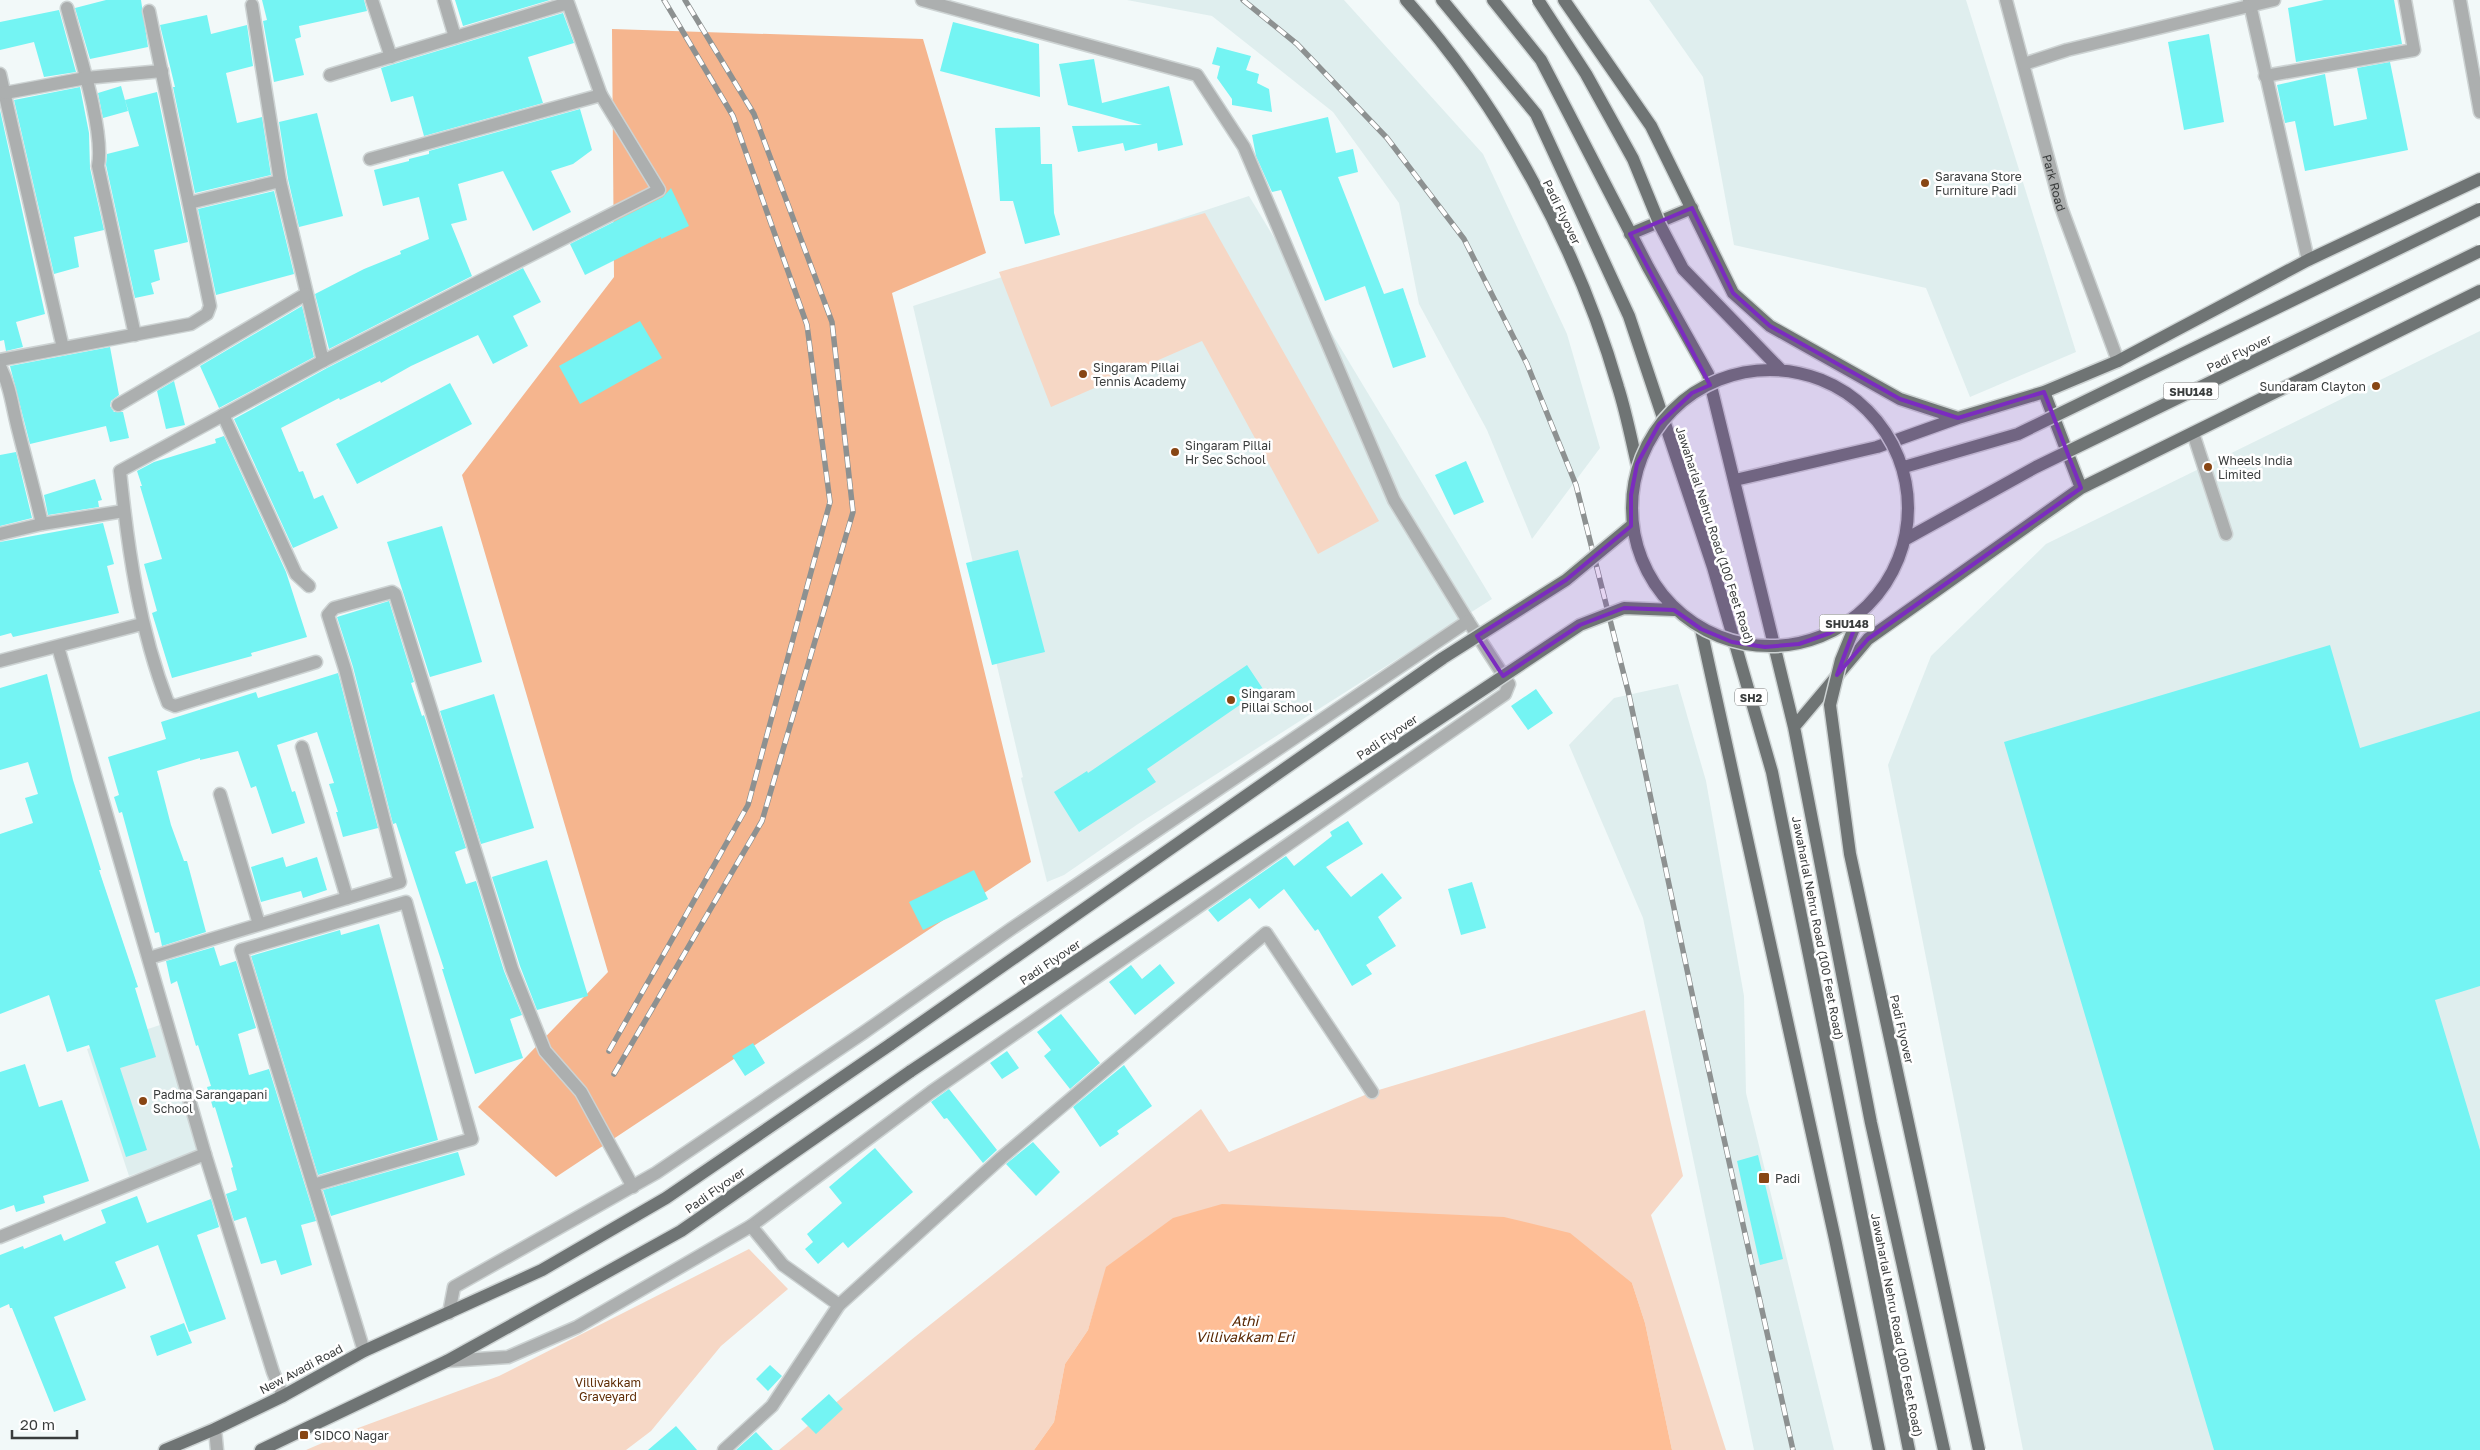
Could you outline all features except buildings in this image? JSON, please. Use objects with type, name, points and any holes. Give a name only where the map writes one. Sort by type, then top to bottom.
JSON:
[{"type":"main road","name":"Padi Flyover","points":[[1406,0],[1429,26],[1496,117],[1553,220],[1596,320],[1618,387],[1637,464]]},
{"type":"main road","name":"Jawaharlal Nehru Road (100 Feet Road)","points":[[1442,0],[1536,114],[1629,316],[1713,567],[1772,772],[1909,1450]]},
{"type":"main road","name":"Jawaharlal Nehru Road (100 Feet Road)","points":[[1492,0],[1541,60],[1630,234],[1708,374],[1794,727],[1871,1123],[1944,1450]]},
{"type":"main road","points":[[1538,0],[1586,74],[1634,159],[1660,225],[1683,269],[1780,370]]},
{"type":"main road","points":[[1564,0],[1652,126],[1733,293],[1770,326],[1900,399],[1958,418]]},
{"type":"main road","points":[[1735,480],[1877,447],[1958,418],[2044,392],[2118,361],[2308,260],[2480,180]]},
{"type":"main road","points":[[1630,234],[1692,208]]},
{"type":"main road","name":"Padi Flyover","points":[[1904,467],[2018,434],[2480,210]]},
{"type":"main road","name":"Padi Flyover","points":[[1906,539],[2036,467],[2480,251]]},
{"type":"main road","points":[[1794,727],[1868,639],[2081,488],[2480,291]]},
{"type":"main road","name":"Padi Flyover","points":[[1859,616],[1830,633],[1799,644],[1765,647],[1732,642],[1701,629],[1674,610],[1645,571],[1631,526],[1631,495],[1637,464],[1659,424],[1692,393],[1734,374],[1780,370],[1821,379],[1857,399],[1886,430],[1904,467],[1910,503],[1906,539],[1889,581],[1859,616],[1841,660],[1830,704],[1850,854],[1979,1450]]},
{"type":"main road","points":[[2044,392],[2081,488]]},
{"type":"main road","name":"Padi Flyover","points":[[449,1313],[542,1270],[666,1198],[1443,658],[1566,580],[1631,526]]},
{"type":"main road","name":"Padi Flyover","points":[[446,1361],[681,1231],[910,1071],[1580,625],[1624,608],[1674,610]]},
{"type":"main road","points":[[1701,629],[1835,1239],[1879,1450]]},
{"type":"main road","name":"New Avadi Road","points":[[165,1450],[215,1429],[283,1396],[364,1351],[449,1313]]},
{"type":"main road","points":[[261,1450],[446,1361]]},
{"type":"street","points":[[372,0],[391,57]]},
{"type":"street","points":[[444,0],[455,37]]},
{"type":"street","points":[[446,1361],[508,1357],[577,1327],[751,1226],[931,1092],[1505,694],[1509,684],[1394,500],[1244,147],[1196,75],[922,0]]},
{"type":"street","name":"Park Road","points":[[2006,0],[2061,207],[2118,361]]},
{"type":"street","points":[[2024,64],[2067,50],[2250,2],[2274,0]]},
{"type":"street","points":[[2265,76],[2414,50],[2405,0]]},
{"type":"street","points":[[2460,0],[2480,112]]},
{"type":"street","points":[[316,662],[172,705],[168,702],[158,677],[142,624],[124,511],[120,471],[323,361],[659,190],[601,96],[567,2],[330,76]]},
{"type":"street","points":[[2250,2],[2265,76],[2308,260]]},
{"type":"street","points":[[252,5],[280,181],[323,361]]},
{"type":"street","points":[[67,8],[86,78],[101,152],[98,166],[135,335]]},
{"type":"street","points":[[0,360],[192,324],[208,314],[210,306],[149,11]]},
{"type":"street","points":[[5,93],[86,78],[162,71]]},
{"type":"street","points":[[0,74],[63,348]]},
{"type":"street","points":[[370,159],[601,96]]},
{"type":"street","points":[[189,203],[280,181]]},
{"type":"street","points":[[118,405],[306,294]]},
{"type":"street","points":[[0,366],[12,394],[14,412],[32,476],[42,524]]},
{"type":"street","points":[[223,415],[296,574],[309,586]]},
{"type":"street","points":[[2193,433],[2226,534]]},
{"type":"street","points":[[0,534],[42,524],[124,511]]},
{"type":"street","points":[[149,958],[400,882],[345,669],[328,615],[334,608],[392,592],[397,596],[512,969],[535,1030],[545,1051],[581,1092],[633,1187]]},
{"type":"street","points":[[449,1313],[454,1287],[633,1187],[863,1033],[1011,928],[1468,621]]},
{"type":"street","points":[[0,661],[142,624]]},
{"type":"street","points":[[58,647],[205,1154],[273,1372],[283,1396]]},
{"type":"street","points":[[302,746],[347,898]]},
{"type":"street","points":[[220,794],[259,924]]},
{"type":"street","points":[[313,1185],[472,1139],[406,902],[241,950],[313,1185],[364,1351]]},
{"type":"street","points":[[724,1450],[772,1406],[839,1305],[1001,1158],[1266,933],[1372,1092]]},
{"type":"street","points":[[0,1236],[205,1154]]},
{"type":"street","points":[[751,1226],[783,1265],[839,1305]]},
{"type":"street","points":[[215,1429],[217,1450]]},
{"type":"highlighted area","points":[[1692,208],[1733,293],[1770,326],[1900,399],[1958,418],[2044,392],[2081,488],[1868,639],[1837,675],[1859,616],[1830,633],[1799,644],[1765,647],[1732,642],[1701,629],[1674,610],[1624,608],[1580,625],[1503,676],[1477,636],[1566,580],[1631,526],[1631,495],[1637,464],[1659,424],[1692,393],[1710,385],[1630,234]]},
{"type":"shaded area","points":[[1127,0],[1344,0],[1483,154],[1567,334],[1600,448],[1532,539],[1487,430],[1419,304],[1399,203],[1333,112],[1212,16]]},
{"type":"shaded area","points":[[1649,0],[1966,0],[2076,352],[1970,397],[1926,288],[1734,245],[1703,77]]},
{"type":"shaded area","points":[[612,29],[923,39],[986,253],[892,293],[1031,862],[556,1177],[478,1107],[608,972],[462,475],[614,277]]},
{"type":"shaded area","name":"Singaram Pillai Hr Sec School","points":[[1249,196],[1492,599],[1138,824],[1064,875],[1047,882],[1021,778],[1023,777],[913,306]]},
{"type":"shaded area","points":[[2480,331],[2480,1450],[2023,1450],[1888,765],[1931,656],[2046,544]]},
{"type":"shaded area","points":[[1678,684],[1706,781],[1744,996],[1746,1093],[1834,1450],[1754,1450],[1643,918],[1569,745],[1614,698]]},
{"type":"shaded area","name":"Padma Sarangapani School","points":[[160,1025],[198,1152],[129,1176],[87,1049]]},
{"type":"green space","name":"Singaram Pillai Tennis Academy","points":[[1205,213],[1379,521],[1318,554],[1202,341],[1051,407],[999,272]]},
{"type":"green space","points":[[1645,1010],[1683,1176],[1651,1215],[1726,1450],[1672,1450],[1645,1323],[1632,1283],[1107,1267],[1088,1330],[1065,1364],[1054,1422],[1034,1450],[779,1450],[911,1340],[1201,1109],[1229,1152],[1372,1092]]},
{"type":"green space","name":"Villivakkam Graveyard","points":[[749,1249],[788,1289],[721,1346],[651,1431],[626,1450],[306,1450],[350,1431],[499,1376]]},
{"type":"water","name":"Athi Villivakkam Eri","points":[[1222,1204],[1504,1217],[1570,1233],[1632,1283],[1645,1323],[1672,1450],[1034,1450],[1054,1422],[1065,1364],[1088,1330],[1106,1267],[1173,1218]]},
{"type":"railway","points":[[609,1051],[748,805],[830,502],[807,325],[733,116],[664,0]]},
{"type":"railway","points":[[614,1074],[762,821],[853,512],[832,322],[754,114],[685,0]]},
{"type":"railway","points":[[1243,0],[1297,44],[1387,138],[1464,239],[1527,364],[1576,485],[1629,695],[1697,1017],[1793,1450]]},
{"type":"place","name":"Saravana Store Furniture Padi","points":[[1925,183]]},
{"type":"place","name":"Singaram Pillai Tennis Academy","points":[[1083,374]]},
{"type":"place","name":"Sundaram Clayton","points":[[2376,386]]},
{"type":"place","name":"Singaram Pillai Hr Sec School","points":[[1175,452]]},
{"type":"place","name":"Wheels India Limited","points":[[2208,467]]},
{"type":"place","name":"Singaram Pillai School","points":[[1231,700]]},
{"type":"place","name":"Padma Sarangapani School","points":[[143,1101]]},
{"type":"place","name":"Padi","points":[[1764,1178]]},
{"type":"place","name":"SIDCO Nagar","points":[[304,1435]]}]
